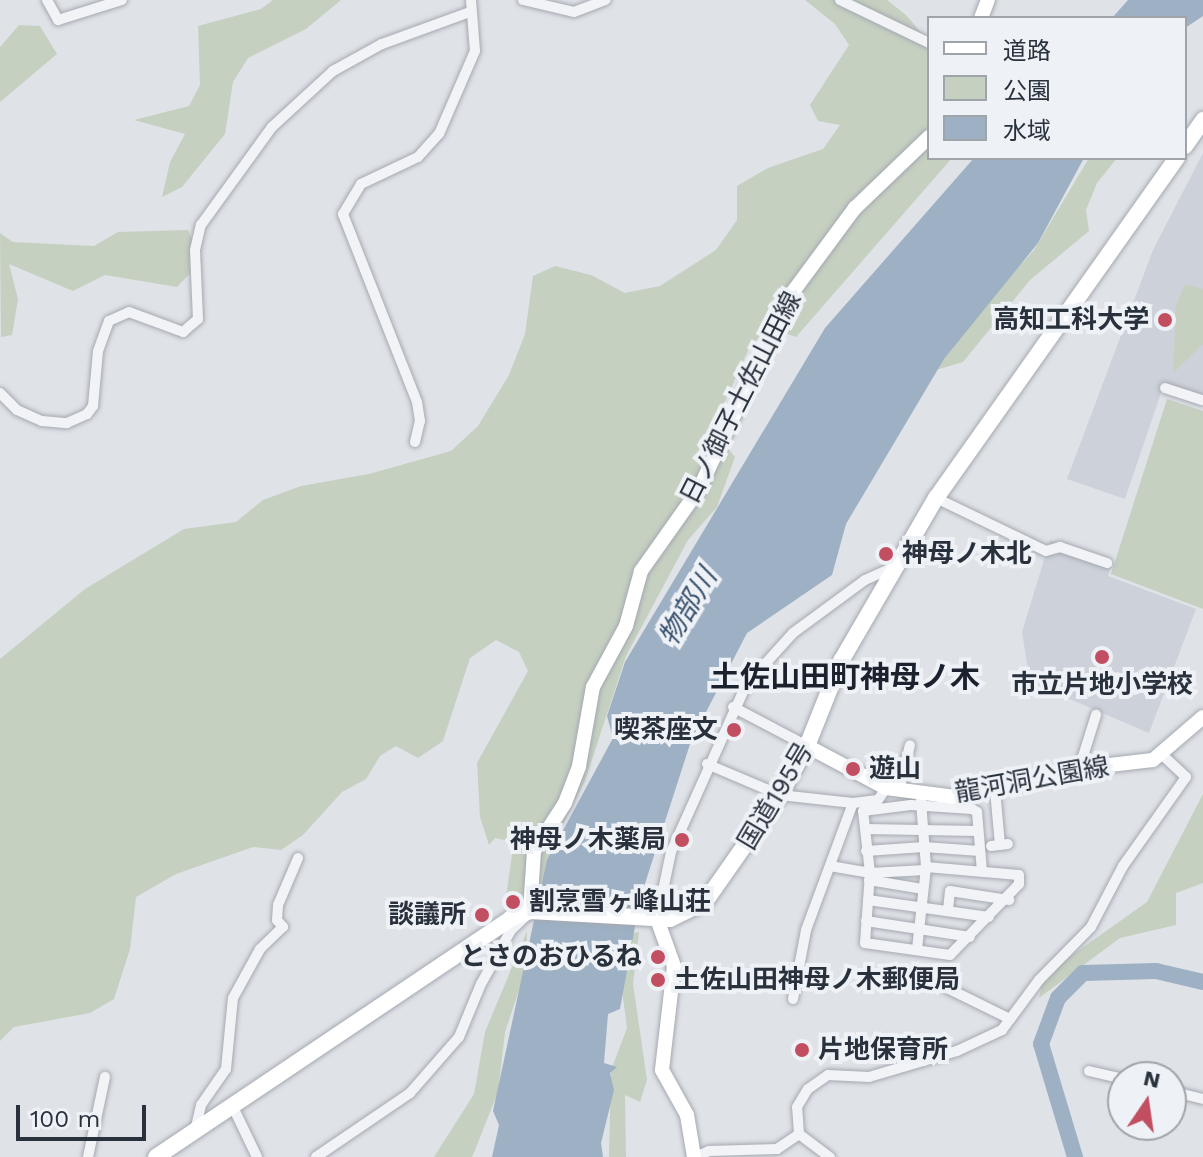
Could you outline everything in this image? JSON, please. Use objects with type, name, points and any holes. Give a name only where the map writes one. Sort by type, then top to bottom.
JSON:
[{"type":"highway","points":[[1187,143],[1203,120]]},
{"type":"highway","name":"国道195号","points":[[156,1157],[489,930],[535,912],[651,918],[686,914],[705,902],[780,795],[807,746],[841,661],[892,568],[936,498],[1176,160]]},
{"type":"main road","name":"日ノ御子土佐山田線","points":[[535,912],[534,851],[565,803],[579,766],[593,687],[626,626],[641,571],[699,489],[792,293],[855,208],[927,139]]},
{"type":"main road","name":"龍河洞公園線","points":[[807,746],[892,789],[921,799],[955,797],[1079,769],[1139,763],[1162,755],[1203,717]]},
{"type":"main road","points":[[651,918],[674,966],[662,1070],[687,1115],[694,1157]]},
{"type":"street","points":[[47,0],[58,20],[122,0]]},
{"type":"street","points":[[523,0],[574,12],[606,0]]},
{"type":"street","points":[[840,0],[927,42]]},
{"type":"street","points":[[0,393],[17,410],[42,421],[67,423],[87,414],[95,398],[98,351],[109,321],[129,312],[183,332],[198,319],[195,250],[201,225],[272,127],[333,71],[382,44],[470,6],[475,51],[439,134],[418,157],[361,184],[343,214],[417,402],[420,421],[415,442]]},
{"type":"street","points":[[1165,388],[1203,400]]},
{"type":"street","points":[[936,498],[1032,546],[1046,551],[1060,547],[1107,563]]},
{"type":"street","points":[[651,918],[671,852],[733,707],[793,633],[865,580],[892,568]]},
{"type":"street","points":[[733,707],[807,746]]},
{"type":"street","points":[[1079,769],[1096,715]]},
{"type":"street","points":[[707,764],[780,795],[853,803],[878,800],[892,789],[910,745]]},
{"type":"street","points":[[830,1157],[799,1134],[797,1107],[808,1089],[828,1075],[869,1077],[957,1051],[1002,1030],[1039,980],[1091,927],[1123,866],[1186,777],[1162,755]]},
{"type":"street","points":[[995,790],[1000,845]]},
{"type":"street","points":[[917,949],[926,868],[921,799]]},
{"type":"street","points":[[869,877],[926,868],[1019,875],[1009,900],[950,955],[865,943],[869,877],[863,811],[921,799],[972,809],[977,812],[982,872]]},
{"type":"street","points":[[793,999],[806,930],[853,803]]},
{"type":"street","points":[[865,829],[923,827],[978,831]]},
{"type":"street","points":[[866,851],[924,847],[980,851]]},
{"type":"street","points":[[195,1131],[201,1105],[226,1069],[233,998],[260,949],[283,927],[277,920],[278,905],[298,858]]},
{"type":"street","points":[[830,866],[923,889]]},
{"type":"street","points":[[948,910],[950,891],[1009,900]]},
{"type":"street","points":[[868,900],[989,917]]},
{"type":"street","points":[[316,1157],[410,1093],[459,1037],[511,930],[535,912]]},
{"type":"street","points":[[866,921],[970,937]]},
{"type":"street","points":[[943,986],[1010,1019]]},
{"type":"street","points":[[1089,1071],[1107,1075]]},
{"type":"street","points":[[88,1157],[105,1077]]},
{"type":"street","points":[[232,1105],[257,1157]]},
{"type":"street","points":[[694,1157],[709,1151],[777,1149],[799,1134]]},
{"type":"shaded area","name":"高知工科大学","points":[[1203,153],[1203,403],[1162,390],[1125,499],[1067,479],[1153,250]]},
{"type":"shaded area","name":"市立片地小学校","points":[[1050,540],[1112,563],[1108,576],[1196,609],[1149,733],[1030,682],[1022,632]]},
{"type":"green space","points":[[273,0],[341,0],[306,29],[248,58],[233,82],[225,134],[182,187],[162,197],[170,162],[185,134],[134,120],[189,106],[200,85],[198,26],[261,9]]},
{"type":"green space","points":[[805,0],[887,0],[906,15],[927,40],[927,160],[950,160],[796,337],[774,329],[751,344],[718,417],[720,440],[735,457],[717,507],[688,540],[626,656],[585,781],[561,829],[547,891],[506,896],[514,842],[495,838],[489,845],[480,817],[477,763],[528,671],[519,652],[496,640],[470,658],[443,741],[418,758],[396,746],[380,756],[366,779],[342,792],[303,835],[281,850],[253,847],[176,874],[136,897],[130,949],[114,999],[90,1013],[14,1027],[0,1041],[0,659],[85,589],[184,529],[236,522],[263,500],[301,486],[369,474],[451,451],[478,426],[509,375],[525,334],[533,276],[555,266],[591,275],[625,293],[660,286],[716,250],[737,220],[737,186],[768,168],[823,149],[840,125],[818,121],[810,105],[849,45],[835,24]]},
{"type":"green space","points":[[19,25],[40,26],[57,54],[0,102],[0,47]]},
{"type":"green space","points":[[1088,160],[1115,160],[1097,183],[1086,210],[1089,231],[1030,280],[963,362],[936,370],[946,348],[1034,250]]},
{"type":"green space","points":[[188,230],[202,261],[177,287],[105,275],[73,291],[9,264],[18,299],[12,335],[1,337],[0,233],[13,242],[94,246],[118,232]]},
{"type":"green space","points":[[1185,284],[1203,289],[1203,344],[1173,373],[1176,306]]},
{"type":"green space","points":[[1167,399],[1203,411],[1203,609],[1111,574]]},
{"type":"green space","points":[[1203,794],[1203,883],[1176,893],[1176,925],[1120,938],[1039,998],[1044,975],[1147,902]]},
{"type":"green space","points":[[527,931],[526,969],[505,1032],[498,1092],[475,1150],[472,1157],[434,1157],[474,1094],[485,1032]]},
{"type":"green space","points":[[639,932],[633,984],[647,1080],[640,1102],[625,1095],[626,1157],[609,1157],[611,1070],[627,1028],[620,975],[628,934]]},
{"type":"water","points":[[1128,0],[1203,0],[1203,16],[1187,27],[1187,16],[1114,16]]},
{"type":"water","name":"物部川","points":[[972,160],[1083,160],[1038,243],[944,359],[846,524],[832,575],[747,633],[691,741],[640,899],[620,1009],[608,1014],[604,1063],[617,1067],[610,1073],[614,1090],[601,1143],[603,1157],[492,1157],[499,1125],[493,1111],[547,860],[613,738],[607,716],[625,662],[825,328]]},
{"type":"waterway","points":[[1075,1157],[1041,1044],[1058,998],[1083,973],[1156,971],[1203,982]]},
{"type":"place","name":"高知工科大学","points":[[1165,320]]},
{"type":"place","name":"神母ノ木北","points":[[886,554]]},
{"type":"place","name":"市立片地小学校","points":[[1102,657]]},
{"type":"place","name":"喫茶座文","points":[[734,730]]},
{"type":"place","name":"遊山","points":[[853,769]]},
{"type":"place","name":"神母ノ木薬局","points":[[682,840]]},
{"type":"place","name":"割烹雪ヶ峰山荘","points":[[513,902]]},
{"type":"place","name":"談議所","points":[[482,915]]},
{"type":"place","name":"とさのおひるね","points":[[658,957]]},
{"type":"place","name":"土佐山田神母ノ木郵便局","points":[[658,980]]},
{"type":"place","name":"片地保育所","points":[[802,1050]]},
{"type":"district","name":"土佐山田町神母ノ木","points":[[845,677]]}]
